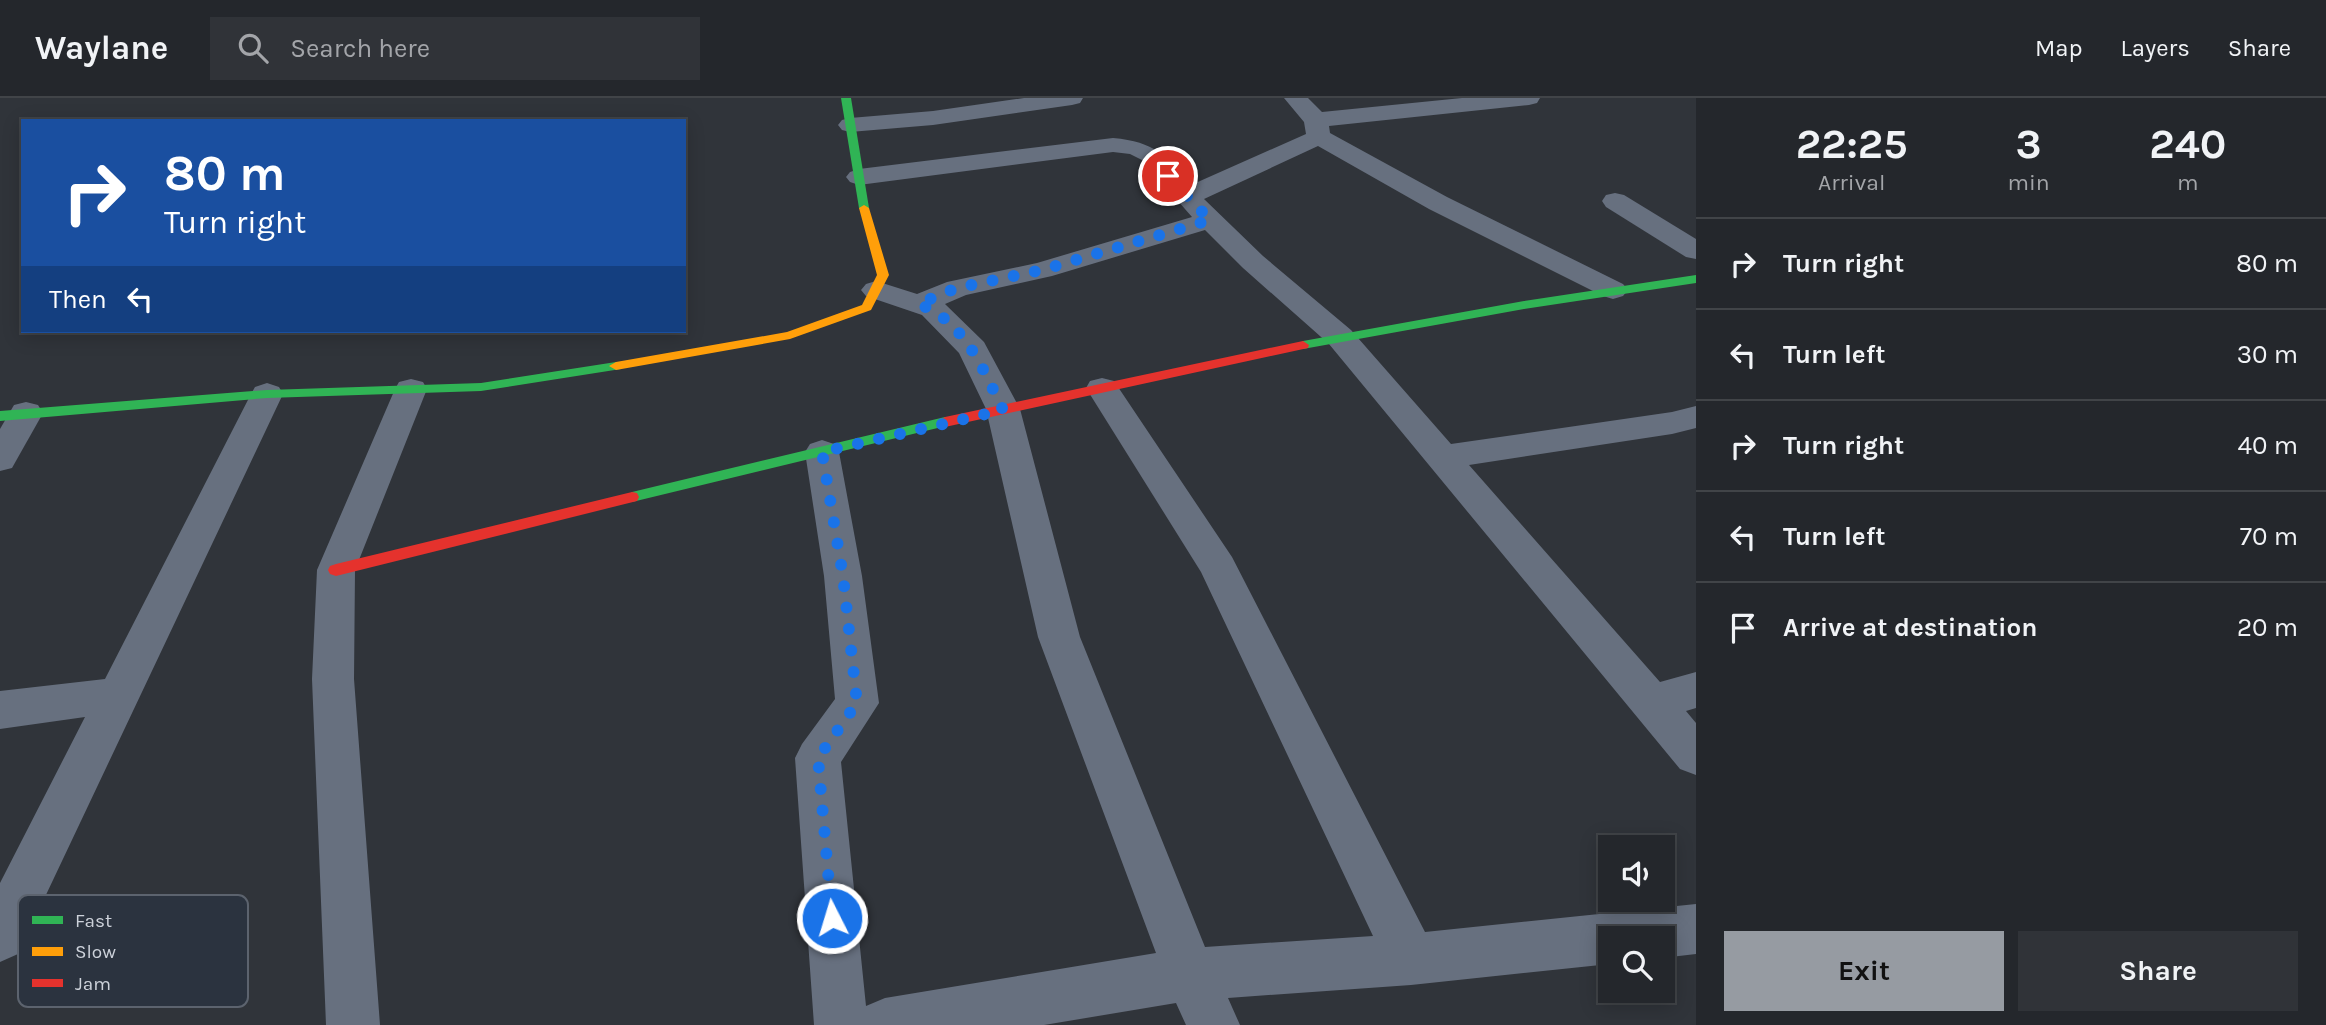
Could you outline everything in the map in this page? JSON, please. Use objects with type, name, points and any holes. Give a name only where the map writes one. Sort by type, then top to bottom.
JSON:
[{"type":"street","points":[[0,459],[13,414],[267,394],[481,387],[674,357],[790,335],[867,307],[883,275],[867,225],[846,98]]},
{"type":"street","points":[[850,125],[933,118],[1072,98]]},
{"type":"street","points":[[1295,98],[1317,128],[1438,203],[1614,290]]},
{"type":"street","points":[[918,304],[957,288],[1042,270],[1198,208],[1317,128],[1529,98]]},
{"type":"street","points":[[859,177],[1113,145],[1135,147],[1151,155],[1198,208],[1340,337],[1696,755]]},
{"type":"street","points":[[1615,201],[1696,251]]},
{"type":"street","points":[[336,570],[822,452],[1340,337],[1614,290],[1696,279]]},
{"type":"street","points":[[876,290],[933,309],[973,349],[1003,410],[1059,636],[1190,974],[1213,1025]]},
{"type":"street","points":[[1102,388],[1219,567],[1411,959]]},
{"type":"street","points":[[353,1025],[333,679],[336,570],[411,389]]},
{"type":"street","points":[[19,895],[267,394]]},
{"type":"street","points":[[1442,457],[1672,423],[1696,417]]},
{"type":"street","points":[[822,452],[843,576],[857,703],[818,758],[841,1025]]},
{"type":"street","points":[[1652,704],[1696,690]]},
{"type":"street","points":[[0,710],[118,695]]},
{"type":"street","points":[[1,931],[18,897]]},
{"type":"street","points":[[1675,931],[1696,929]]},
{"type":"street","points":[[885,1025],[1190,974],[1411,959],[1598,939]]},
{"type":"traffic: fast","points":[[846,98],[864,208]]},
{"type":"traffic: fast","points":[[1303,345],[1524,305],[1696,279]]},
{"type":"traffic: fast","points":[[0,416],[267,394],[481,387],[616,366]]},
{"type":"traffic: fast","points":[[632,497],[945,422]]},
{"type":"traffic: slow","points":[[616,366],[790,335],[867,307],[883,275],[864,208]]},
{"type":"traffic: jam","points":[[945,422],[1303,345]]},
{"type":"traffic: jam","points":[[336,570],[632,497]]},
{"type":"route","points":[[832,918],[818,758],[857,703],[843,576],[822,452],[1003,410],[973,349],[933,309],[918,304],[957,288],[1042,270],[1210,220],[1168,176]]}]
